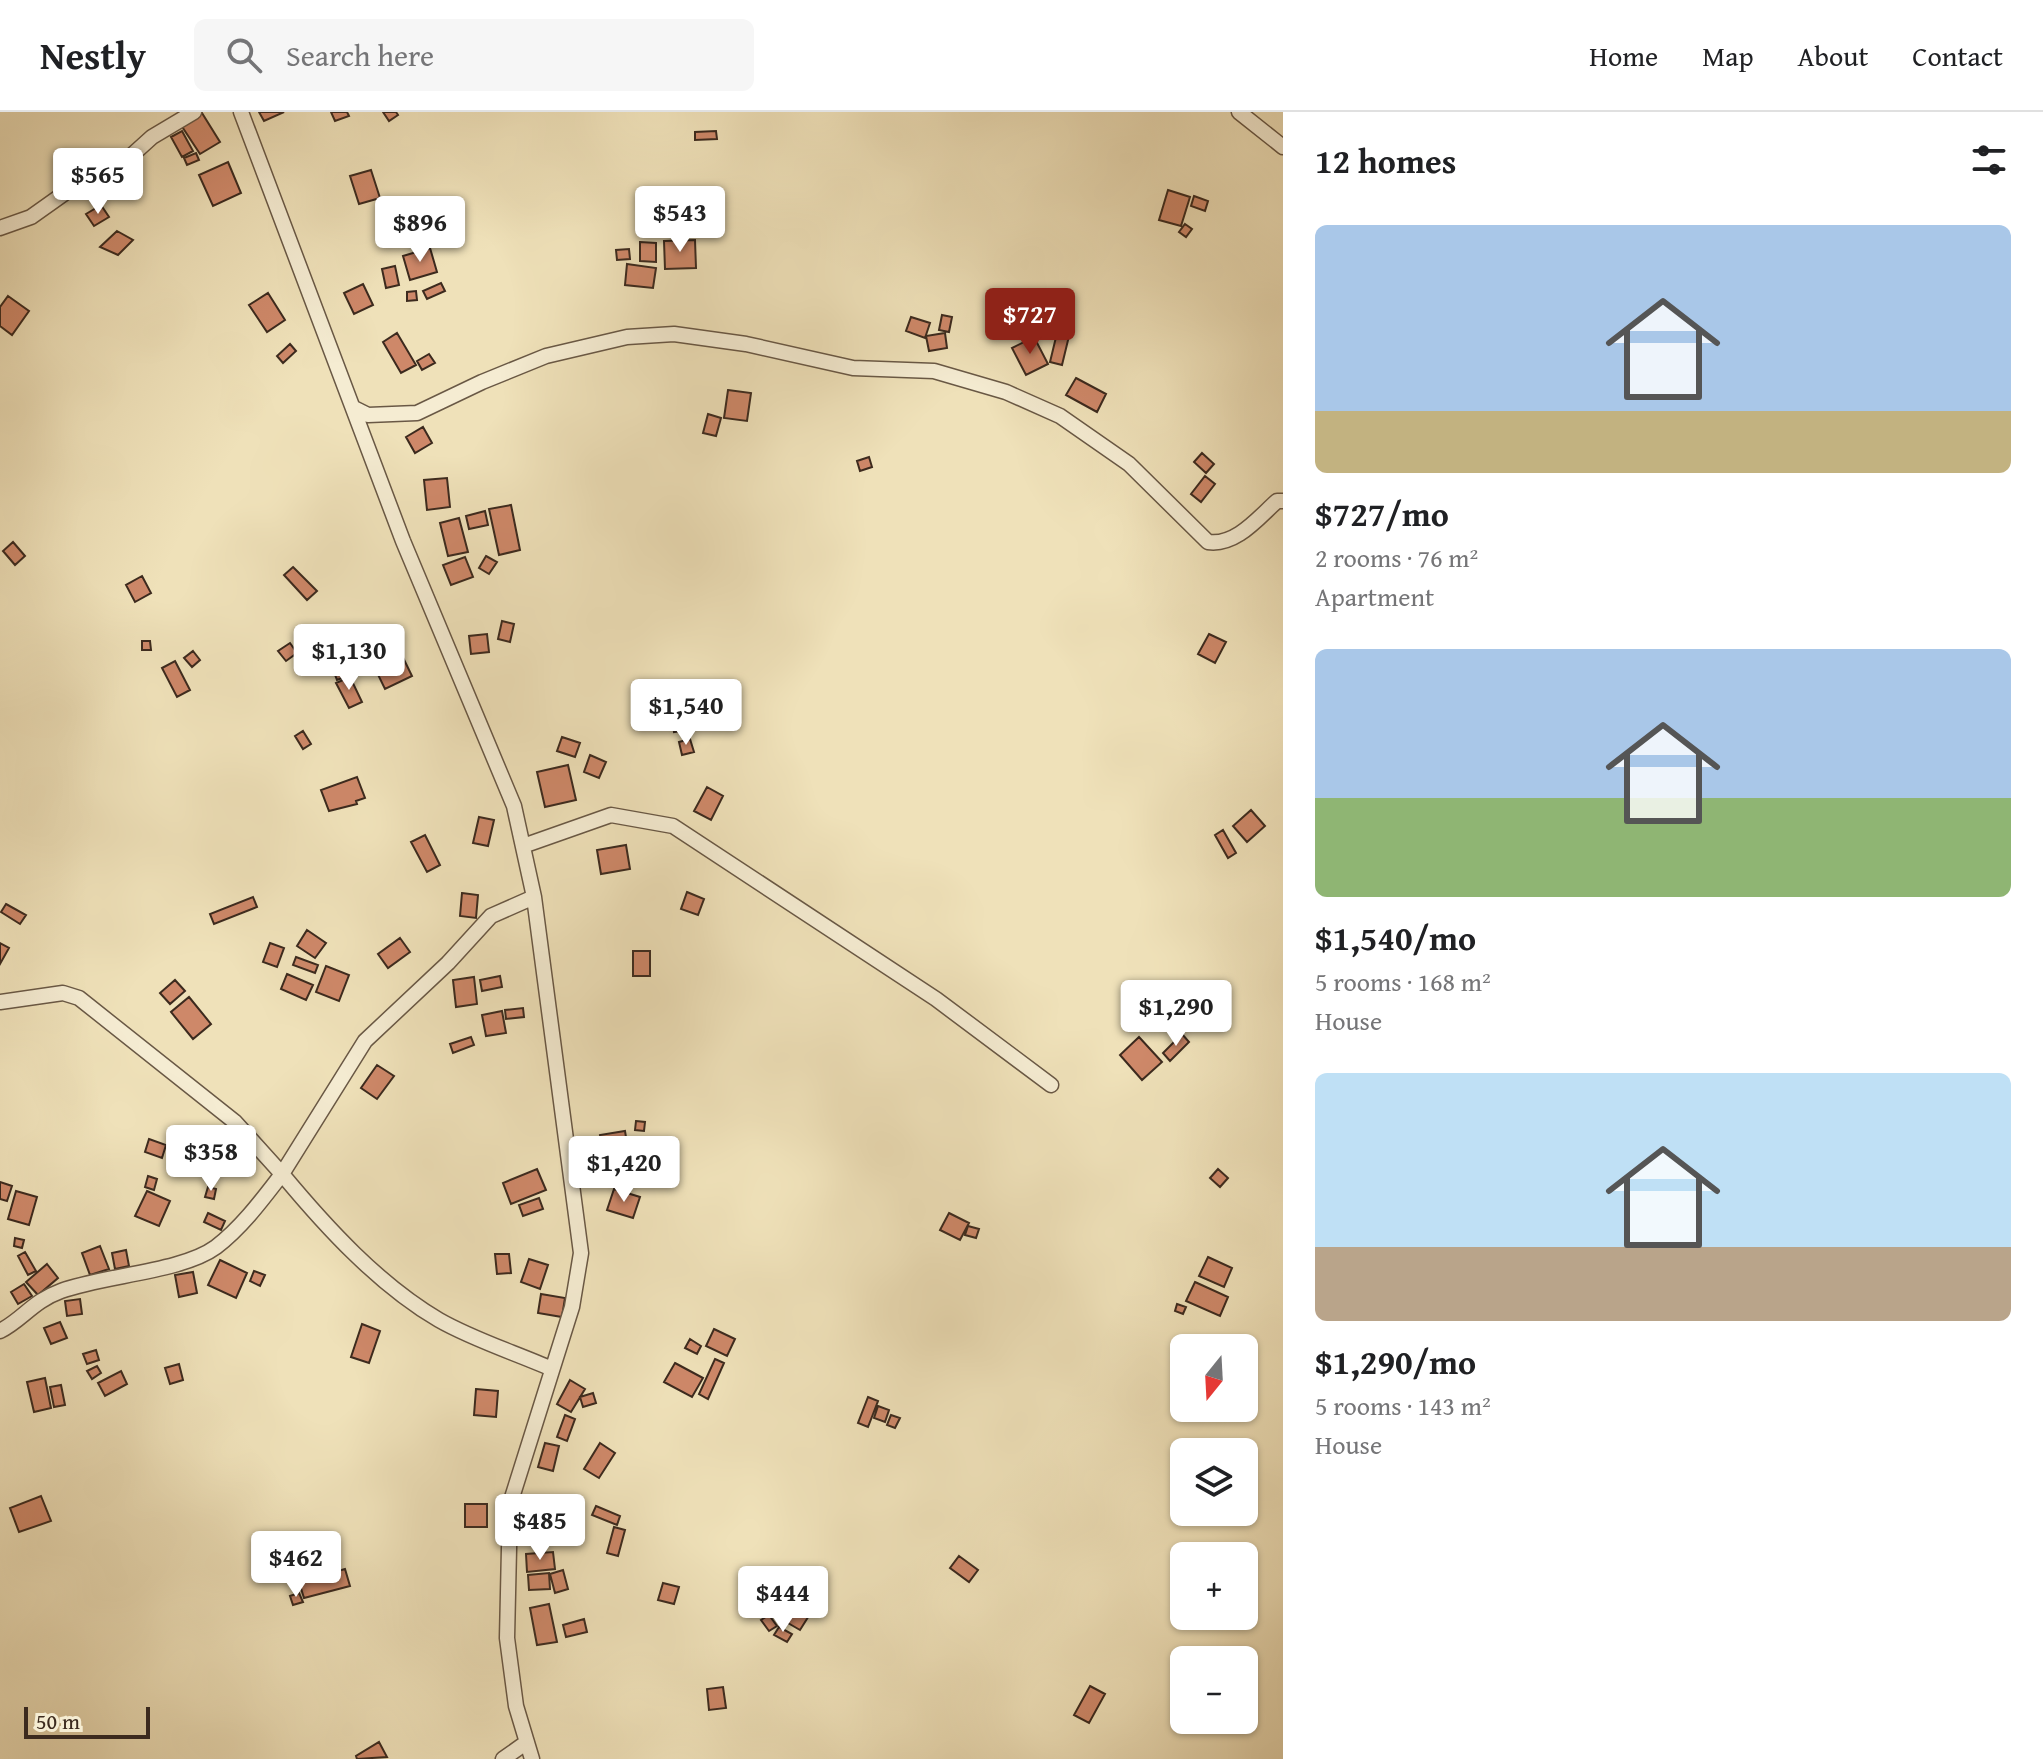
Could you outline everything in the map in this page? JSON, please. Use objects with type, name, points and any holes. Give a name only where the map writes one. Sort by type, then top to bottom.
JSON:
[{"type":"street","points":[[0,228],[31,217],[100,168],[131,156],[152,137],[194,112]]},
{"type":"street","points":[[241,112],[437,624],[514,806],[534,897],[581,1253],[572,1307],[510,1504],[507,1638],[516,1706],[532,1759]]},
{"type":"street","points":[[1239,112],[1283,147]]},
{"type":"street","points":[[354,408],[368,415],[417,413],[546,356],[627,337],[674,334],[746,344],[853,368],[934,371],[1006,392],[1060,416],[1129,464],[1208,542],[1217,543],[1239,535],[1277,501],[1283,501]]},
{"type":"street","points":[[523,846],[611,815],[673,826],[936,999],[1051,1085]]},
{"type":"street","points":[[0,1331],[32,1304],[58,1292],[179,1262],[214,1249],[257,1208],[282,1174],[365,1041],[448,963],[491,916],[534,897]]},
{"type":"street","points":[[0,1002],[63,993],[79,998],[235,1122],[324,1224],[368,1266],[439,1320],[552,1369]]},
{"type":"street","points":[[503,1759],[527,1742]]},
{"type":"building","points":[[259,112],[284,112],[264,121]]},
{"type":"building","points":[[331,112],[347,112],[349,116],[335,121]]},
{"type":"building","points":[[383,112],[396,112],[398,115],[389,121]]},
{"type":"building","points":[[202,113],[220,142],[200,154],[181,125]]},
{"type":"building","points":[[182,131],[193,151],[182,157],[171,137]]},
{"type":"building","points":[[716,131],[717,139],[695,140],[695,132]]},
{"type":"building","points":[[196,153],[199,160],[187,165],[184,158]]},
{"type":"building","points":[[228,162],[241,193],[213,206],[199,175]]},
{"type":"building","points":[[371,170],[380,198],[359,204],[350,176]]},
{"type":"building","points":[[1168,190],[1190,197],[1181,226],[1159,220]]},
{"type":"building","points":[[1194,196],[1208,201],[1205,211],[1191,206]]},
{"type":"building","points":[[101,205],[109,217],[94,226],[86,214]]},
{"type":"building","points":[[697,223],[698,234],[678,235],[677,224]]},
{"type":"building","points":[[1185,224],[1192,229],[1186,237],[1179,232]]},
{"type":"building","points":[[117,231],[133,240],[118,255],[100,247]]},
{"type":"building","points":[[695,240],[696,268],[665,269],[664,241]]},
{"type":"building","points":[[640,242],[656,243],[656,262],[640,261]]},
{"type":"building","points":[[430,248],[437,272],[410,280],[403,256]]},
{"type":"building","points":[[629,249],[630,259],[617,260],[616,250]]},
{"type":"building","points":[[627,264],[656,268],[653,288],[625,285]]},
{"type":"building","points":[[395,266],[399,285],[386,288],[382,269]]},
{"type":"building","points":[[441,283],[445,291],[427,299],[423,291]]},
{"type":"building","points":[[363,284],[373,305],[354,314],[344,293]]},
{"type":"building","points":[[416,291],[417,300],[407,301],[407,292]]},
{"type":"building","points":[[268,293],[285,320],[267,332],[249,305]]},
{"type":"building","points":[[8,296],[29,311],[12,335],[0,326],[0,307]]},
{"type":"building","points":[[942,315],[952,317],[949,332],[939,330]]},
{"type":"building","points":[[911,317],[930,323],[925,338],[906,331]]},
{"type":"building","points":[[397,333],[416,365],[401,373],[383,342]]},
{"type":"building","points":[[945,333],[947,348],[929,351],[926,336]]},
{"type":"building","points":[[1057,333],[1069,336],[1062,365],[1050,362]]},
{"type":"building","points":[[1034,337],[1048,364],[1026,375],[1012,348]]},
{"type":"building","points":[[290,344],[296,351],[283,363],[277,356]]},
{"type":"building","points":[[429,354],[435,363],[422,370],[417,361]]},
{"type":"building","points":[[1076,378],[1106,394],[1097,412],[1066,395]]},
{"type":"building","points":[[728,390],[751,393],[747,421],[724,418]]},
{"type":"building","points":[[708,414],[721,418],[716,436],[703,433]]},
{"type":"building","points":[[423,427],[432,443],[415,453],[406,437]]},
{"type":"building","points":[[1202,453],[1214,464],[1206,473],[1194,462]]},
{"type":"building","points":[[869,457],[872,467],[860,471],[857,461]]},
{"type":"building","points":[[1205,476],[1215,484],[1201,502],[1191,494]]},
{"type":"building","points":[[447,478],[450,507],[427,510],[424,480]]},
{"type":"building","points":[[511,505],[520,550],[499,555],[489,509]]},
{"type":"building","points":[[485,511],[488,525],[469,529],[466,516]]},
{"type":"building","points":[[459,518],[468,552],[448,556],[440,523]]},
{"type":"building","points":[[13,542],[25,556],[15,565],[3,551]]},
{"type":"building","points":[[486,556],[497,562],[489,574],[479,568]]},
{"type":"building","points":[[465,557],[473,577],[451,585],[443,565]]},
{"type":"building","points":[[293,567],[317,591],[307,600],[284,575]]},
{"type":"building","points":[[142,576],[151,593],[135,602],[126,585]]},
{"type":"building","points":[[502,621],[514,624],[510,642],[498,639]]},
{"type":"building","points":[[487,634],[489,652],[471,654],[469,636]]},
{"type":"building","points":[[1209,634],[1226,642],[1215,663],[1198,654]]},
{"type":"building","points":[[306,638],[310,643],[301,651],[296,646]]},
{"type":"building","points":[[394,639],[412,676],[385,689],[367,652]]},
{"type":"building","points":[[142,641],[150,641],[151,650],[142,650]]},
{"type":"building","points":[[290,643],[297,653],[286,661],[278,651]]},
{"type":"building","points":[[360,645],[367,658],[352,666],[345,653]]},
{"type":"building","points":[[313,649],[317,655],[308,660],[304,653]]},
{"type":"building","points":[[193,651],[200,660],[192,667],[184,658]]},
{"type":"building","points":[[340,653],[344,662],[332,668],[328,660]]},
{"type":"building","points":[[175,661],[190,690],[177,697],[162,668]]},
{"type":"building","points":[[346,667],[350,675],[337,680],[334,672]]},
{"type":"building","points":[[350,677],[362,702],[349,708],[336,683]]},
{"type":"building","points":[[694,718],[696,729],[674,732],[673,720]]},
{"type":"building","points":[[303,731],[311,744],[303,749],[295,736]]},
{"type":"building","points":[[562,737],[580,743],[575,757],[557,751]]},
{"type":"building","points":[[690,739],[694,752],[682,755],[679,742]]},
{"type":"building","points":[[590,755],[606,762],[599,778],[584,772]]},
{"type":"building","points":[[568,765],[576,800],[545,807],[537,772]]},
{"type":"building","points":[[357,777],[365,798],[356,801],[357,804],[329,811],[321,790]]},
{"type":"building","points":[[707,787],[723,796],[711,820],[694,811]]},
{"type":"building","points":[[1251,810],[1265,826],[1247,842],[1233,826]]},
{"type":"building","points":[[479,817],[494,820],[488,846],[473,843]]},
{"type":"building","points":[[1223,830],[1236,853],[1228,858],[1215,835]]},
{"type":"building","points":[[425,835],[440,865],[427,872],[411,842]]},
{"type":"building","points":[[626,845],[630,869],[601,874],[597,850]]},
{"type":"building","points":[[687,892],[704,899],[698,915],[681,909]]},
{"type":"building","points":[[462,893],[478,895],[476,918],[460,916]]},
{"type":"building","points":[[253,897],[257,907],[214,924],[210,914]]},
{"type":"building","points":[[6,904],[26,915],[20,924],[1,912]]},
{"type":"building","points":[[307,930],[326,943],[315,958],[297,946]]},
{"type":"building","points":[[400,938],[410,952],[388,968],[378,954]]},
{"type":"building","points":[[0,943],[9,948],[0,964]]},
{"type":"building","points":[[270,943],[284,948],[277,967],[263,962]]},
{"type":"building","points":[[633,951],[650,951],[650,976],[633,976]]},
{"type":"building","points":[[296,957],[318,965],[315,973],[293,965]]},
{"type":"building","points":[[326,966],[349,975],[339,1001],[316,992]]},
{"type":"building","points":[[287,974],[313,985],[306,1000],[281,989]]},
{"type":"building","points":[[500,976],[502,987],[482,991],[480,980]]},
{"type":"building","points":[[474,977],[477,1004],[456,1007],[453,980]]},
{"type":"building","points":[[175,980],[185,991],[170,1004],[160,993]]},
{"type":"building","points":[[189,997],[211,1024],[193,1039],[171,1012]]},
{"type":"building","points":[[523,1008],[524,1017],[506,1019],[505,1010]]},
{"type":"building","points":[[502,1011],[506,1033],[486,1036],[482,1015]]},
{"type":"building","points":[[1182,1034],[1189,1042],[1170,1061],[1163,1053]]},
{"type":"building","points":[[471,1037],[474,1045],[453,1053],[450,1044]]},
{"type":"building","points":[[1139,1037],[1162,1062],[1142,1080],[1120,1055]]},
{"type":"building","points":[[377,1065],[394,1076],[377,1099],[361,1088]]},
{"type":"building","points":[[636,1121],[645,1122],[644,1131],[635,1130]]},
{"type":"building","points":[[625,1131],[629,1156],[604,1160],[600,1135]]},
{"type":"building","points":[[149,1139],[166,1145],[162,1158],[145,1152]]},
{"type":"building","points":[[639,1161],[642,1170],[634,1172],[632,1163]]},
{"type":"building","points":[[537,1169],[546,1190],[511,1204],[503,1183]]},
{"type":"building","points":[[1218,1169],[1228,1178],[1220,1187],[1210,1178]]},
{"type":"building","points":[[148,1176],[157,1179],[154,1190],[145,1187]]},
{"type":"building","points":[[0,1182],[12,1186],[7,1201],[0,1199]]},
{"type":"building","points":[[208,1187],[216,1189],[214,1199],[205,1197]]},
{"type":"building","points":[[614,1189],[640,1197],[633,1218],[607,1210]]},
{"type":"building","points":[[16,1191],[37,1197],[29,1225],[8,1219]]},
{"type":"building","points":[[147,1191],[170,1201],[159,1226],[135,1216]]},
{"type":"building","points":[[539,1198],[543,1209],[523,1216],[519,1205]]},
{"type":"building","points":[[208,1213],[225,1221],[221,1230],[204,1222]]},
{"type":"building","points":[[949,1213],[969,1223],[960,1240],[940,1230]]},
{"type":"building","points":[[968,1226],[979,1229],[976,1238],[965,1235]]},
{"type":"building","points":[[15,1238],[24,1240],[22,1248],[14,1246]]},
{"type":"building","points":[[100,1246],[109,1269],[90,1275],[82,1253]]},
{"type":"building","points":[[126,1250],[129,1266],[115,1269],[112,1253]]},
{"type":"building","points":[[25,1252],[36,1271],[28,1275],[18,1256]]},
{"type":"building","points":[[495,1254],[509,1254],[511,1273],[497,1274]]},
{"type":"building","points":[[1208,1257],[1232,1268],[1224,1287],[1199,1276]]},
{"type":"building","points":[[529,1259],[548,1265],[540,1289],[521,1282]]},
{"type":"building","points":[[220,1260],[247,1273],[236,1298],[208,1285]]},
{"type":"building","points":[[47,1264],[58,1278],[38,1295],[26,1282]]},
{"type":"building","points":[[254,1271],[265,1275],[260,1286],[250,1281]]},
{"type":"building","points":[[193,1272],[197,1293],[179,1297],[175,1275]]},
{"type":"building","points":[[1195,1282],[1228,1297],[1220,1316],[1186,1301]]},
{"type":"building","points":[[24,1284],[32,1296],[18,1304],[11,1292]]},
{"type":"building","points":[[541,1294],[565,1298],[562,1317],[538,1313]]},
{"type":"building","points":[[80,1299],[82,1314],[67,1316],[65,1301]]},
{"type":"building","points":[[1177,1304],[1186,1307],[1183,1314],[1175,1311]]},
{"type":"building","points":[[60,1322],[67,1338],[51,1344],[44,1328]]},
{"type":"building","points":[[362,1324],[380,1331],[369,1363],[351,1357]]},
{"type":"building","points":[[714,1329],[735,1339],[727,1356],[706,1346]]},
{"type":"building","points":[[690,1339],[701,1346],[697,1354],[685,1348]]},
{"type":"building","points":[[96,1350],[99,1360],[87,1364],[83,1354]]},
{"type":"building","points":[[715,1359],[724,1363],[708,1399],[699,1394]]},
{"type":"building","points":[[675,1363],[703,1378],[692,1397],[664,1382]]},
{"type":"building","points":[[179,1364],[183,1380],[170,1384],[165,1368]]},
{"type":"building","points":[[97,1366],[101,1373],[92,1379],[87,1371]]},
{"type":"building","points":[[121,1371],[127,1384],[105,1396],[98,1383]]},
{"type":"building","points":[[45,1378],[51,1408],[34,1412],[27,1382]]},
{"type":"building","points":[[570,1380],[585,1389],[571,1412],[557,1404]]},
{"type":"building","points":[[61,1385],[65,1405],[54,1407],[50,1387]]},
{"type":"building","points":[[476,1389],[498,1391],[496,1417],[474,1415]]},
{"type":"building","points":[[593,1393],[596,1403],[583,1407],[580,1397]]},
{"type":"building","points":[[868,1397],[878,1401],[868,1427],[858,1423]]},
{"type":"building","points":[[878,1406],[889,1410],[885,1422],[874,1418]]},
{"type":"building","points":[[565,1415],[575,1419],[567,1441],[557,1437]]},
{"type":"building","points":[[891,1415],[900,1418],[895,1428],[887,1425]]},
{"type":"building","points":[[545,1443],[559,1446],[553,1471],[538,1467]]},
{"type":"building","points":[[600,1443],[615,1453],[599,1478],[584,1469]]},
{"type":"building","points":[[41,1496],[51,1521],[19,1532],[10,1508]]},
{"type":"building","points":[[465,1504],[487,1504],[487,1527],[465,1527]]},
{"type":"building","points":[[596,1506],[620,1516],[617,1525],[592,1515]]},
{"type":"building","points":[[531,1516],[549,1517],[547,1540],[530,1539]]},
{"type":"building","points":[[552,1516],[570,1516],[570,1525],[552,1525]]},
{"type":"building","points":[[614,1527],[625,1530],[618,1556],[607,1553]]},
{"type":"building","points":[[553,1529],[568,1530],[567,1542],[552,1541]]},
{"type":"building","points":[[330,1539],[336,1563],[285,1577],[278,1552]]},
{"type":"building","points":[[553,1552],[555,1569],[527,1572],[526,1554]]},
{"type":"building","points":[[959,1556],[978,1570],[969,1582],[950,1568]]},
{"type":"building","points":[[345,1569],[350,1586],[304,1598],[299,1582]]},
{"type":"building","points":[[563,1570],[568,1589],[555,1593],[550,1574]]},
{"type":"building","points":[[549,1573],[550,1589],[529,1590],[528,1575]]},
{"type":"building","points":[[663,1583],[679,1587],[674,1604],[658,1600]]},
{"type":"building","points":[[299,1593],[303,1602],[293,1605],[290,1596]]},
{"type":"building","points":[[779,1595],[810,1614],[800,1630],[769,1612]]},
{"type":"building","points":[[549,1604],[557,1642],[537,1645],[530,1608]]},
{"type":"building","points":[[769,1615],[777,1626],[769,1631],[761,1620]]},
{"type":"building","points":[[584,1619],[587,1632],[566,1637],[563,1625]]},
{"type":"building","points":[[779,1627],[792,1634],[787,1642],[774,1635]]},
{"type":"building","points":[[1090,1686],[1105,1694],[1089,1723],[1074,1715]]},
{"type":"building","points":[[723,1687],[726,1708],[709,1710],[707,1689]]},
{"type":"building","points":[[379,1742],[387,1757],[357,1759],[356,1756]]}]
